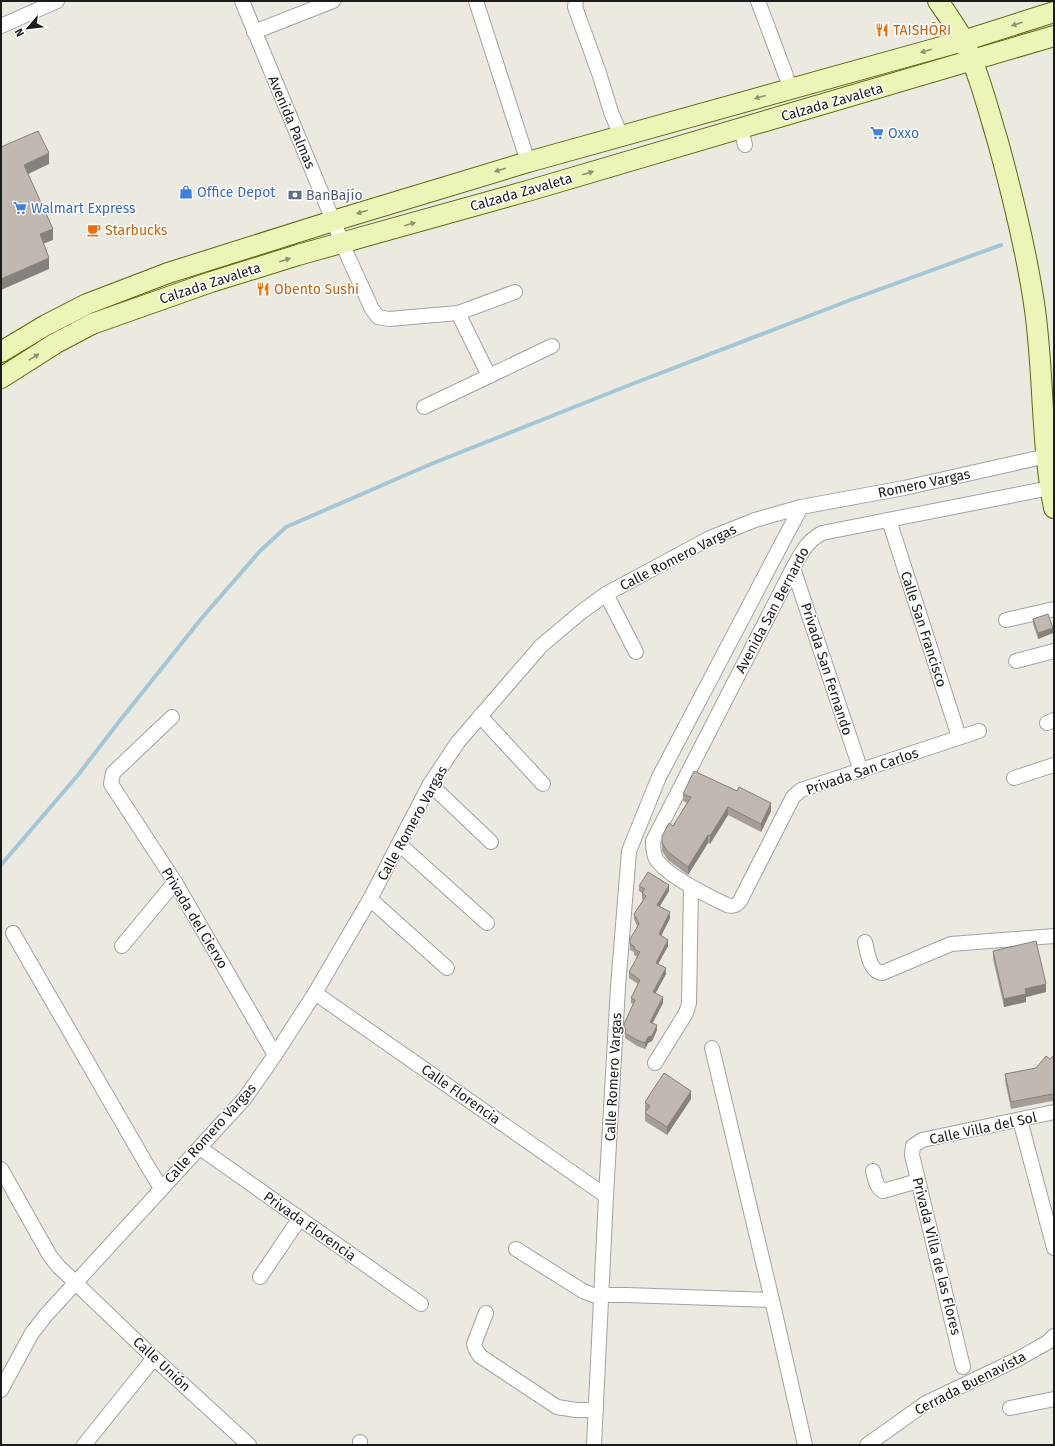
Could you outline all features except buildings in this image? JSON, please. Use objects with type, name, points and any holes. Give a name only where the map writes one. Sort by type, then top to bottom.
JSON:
[{"type":"main road","points":[[938,1],[963,41],[972,60],[992,122],[1021,233],[1035,310],[1050,488],[1054,508]]},
{"type":"main road","name":"Calzada Zavaleta","points":[[1,352],[46,325],[101,297],[168,273],[528,162],[963,41],[1054,12]]},
{"type":"main road","name":"Calzada Zavaleta","points":[[1,378],[56,343],[92,324],[204,285],[342,243],[531,190],[743,136],[972,60],[1054,36]]},
{"type":"street","points":[[1,26],[57,1]]},
{"type":"street","name":"Avenida Palmas","points":[[242,1],[342,243],[372,309],[378,317],[389,320],[458,313],[515,292]]},
{"type":"street","points":[[254,32],[333,1]]},
{"type":"street","points":[[476,1],[528,162]]},
{"type":"street","points":[[576,1],[575,7],[599,73],[611,112],[621,136]]},
{"type":"street","points":[[758,1],[791,89]]},
{"type":"street","points":[[458,313],[489,376]]},
{"type":"street","points":[[424,407],[552,346]]},
{"type":"street","name":"Romero Vargas","points":[[801,507],[904,488],[1047,456]]},
{"type":"street","name":"Avenida San Bernardo","points":[[691,887],[662,866],[656,858],[653,850],[653,841],[793,568],[812,538],[822,533],[1050,488]]},
{"type":"street","name":"Calle Romero Vargas","points":[[1,1390],[32,1333],[46,1315],[245,1098],[315,993],[370,899],[430,784],[458,742],[541,646],[580,613],[606,594],[710,538],[755,520],[801,507]]},
{"type":"street","name":"Calle Romero Vargas","points":[[594,1445],[618,987],[629,851],[659,777],[801,507]]},
{"type":"street","name":"Calle San Francisco","points":[[889,520],[960,737]]},
{"type":"street","name":"Privada San Fernando","points":[[793,568],[861,771]]},
{"type":"street","points":[[606,594],[636,652]]},
{"type":"street","points":[[1006,620],[1054,609]]},
{"type":"street","points":[[1016,661],[1054,651]]},
{"type":"street","points":[[480,716],[543,784]]},
{"type":"street","name":"Privada del Ciervo","points":[[172,718],[113,773],[111,784],[175,882],[275,1055]]},
{"type":"street","name":"Privada San Carlos","points":[[691,887],[727,905],[736,905],[740,901],[793,797],[801,790],[979,731]]},
{"type":"street","points":[[1014,778],[1054,765]]},
{"type":"street","points":[[430,784],[491,842]]},
{"type":"street","points":[[399,844],[487,923]]},
{"type":"street","points":[[122,946],[175,882]]},
{"type":"street","points":[[655,1063],[686,1013],[689,1003],[691,887]]},
{"type":"street","points":[[370,899],[447,968]]},
{"type":"street","points":[[13,933],[161,1188]]},
{"type":"street","points":[[865,942],[872,968],[876,972],[882,973],[951,944],[1054,936]]},
{"type":"street","name":"Calle Florencia","points":[[315,993],[606,1196]]},
{"type":"street","points":[[712,1048],[805,1445]]},
{"type":"street","name":"Calle Villa del Sol","points":[[913,1146],[922,1140],[1054,1112]]},
{"type":"street","points":[[1020,1120],[1054,1248]]},
{"type":"street","name":"Privada Villa de las Flores","points":[[913,1146],[912,1155],[963,1367]]},
{"type":"street","name":"Privada Florencia","points":[[200,1148],[421,1304]]},
{"type":"street","name":"Calle Unión","points":[[1,1169],[50,1256],[59,1266],[154,1358],[250,1445]]},
{"type":"street","points":[[873,1171],[878,1187],[883,1191],[918,1181]]},
{"type":"street","points":[[260,1277],[300,1218]]},
{"type":"street","points":[[516,1249],[583,1291],[593,1295],[772,1300]]},
{"type":"street","points":[[486,1313],[474,1344],[480,1356],[557,1407],[576,1410],[596,1410]]},
{"type":"street","name":"Cerrada Buenavista","points":[[867,1445],[926,1403],[1018,1359],[1054,1336]]},
{"type":"street","points":[[84,1445],[154,1358]]},
{"type":"street","points":[[1010,1408],[1054,1399]]},
{"type":"waterway","points":[[1,865],[78,775],[201,619],[260,551],[286,527],[431,464],[627,386],[853,299],[1001,245]]},
{"type":"place","name":"TAISHŌRI","points":[[882,30]]},
{"type":"place","name":"Oxxo","points":[[877,133]]},
{"type":"place","name":"Office Depot","points":[[186,192]]},
{"type":"place","name":"BanBajío","points":[[295,195]]},
{"type":"place","name":"Walmart Express","points":[[20,208]]},
{"type":"place","name":"Starbucks","points":[[94,230]]},
{"type":"place","name":"Obento Sushi","points":[[263,289]]}]
